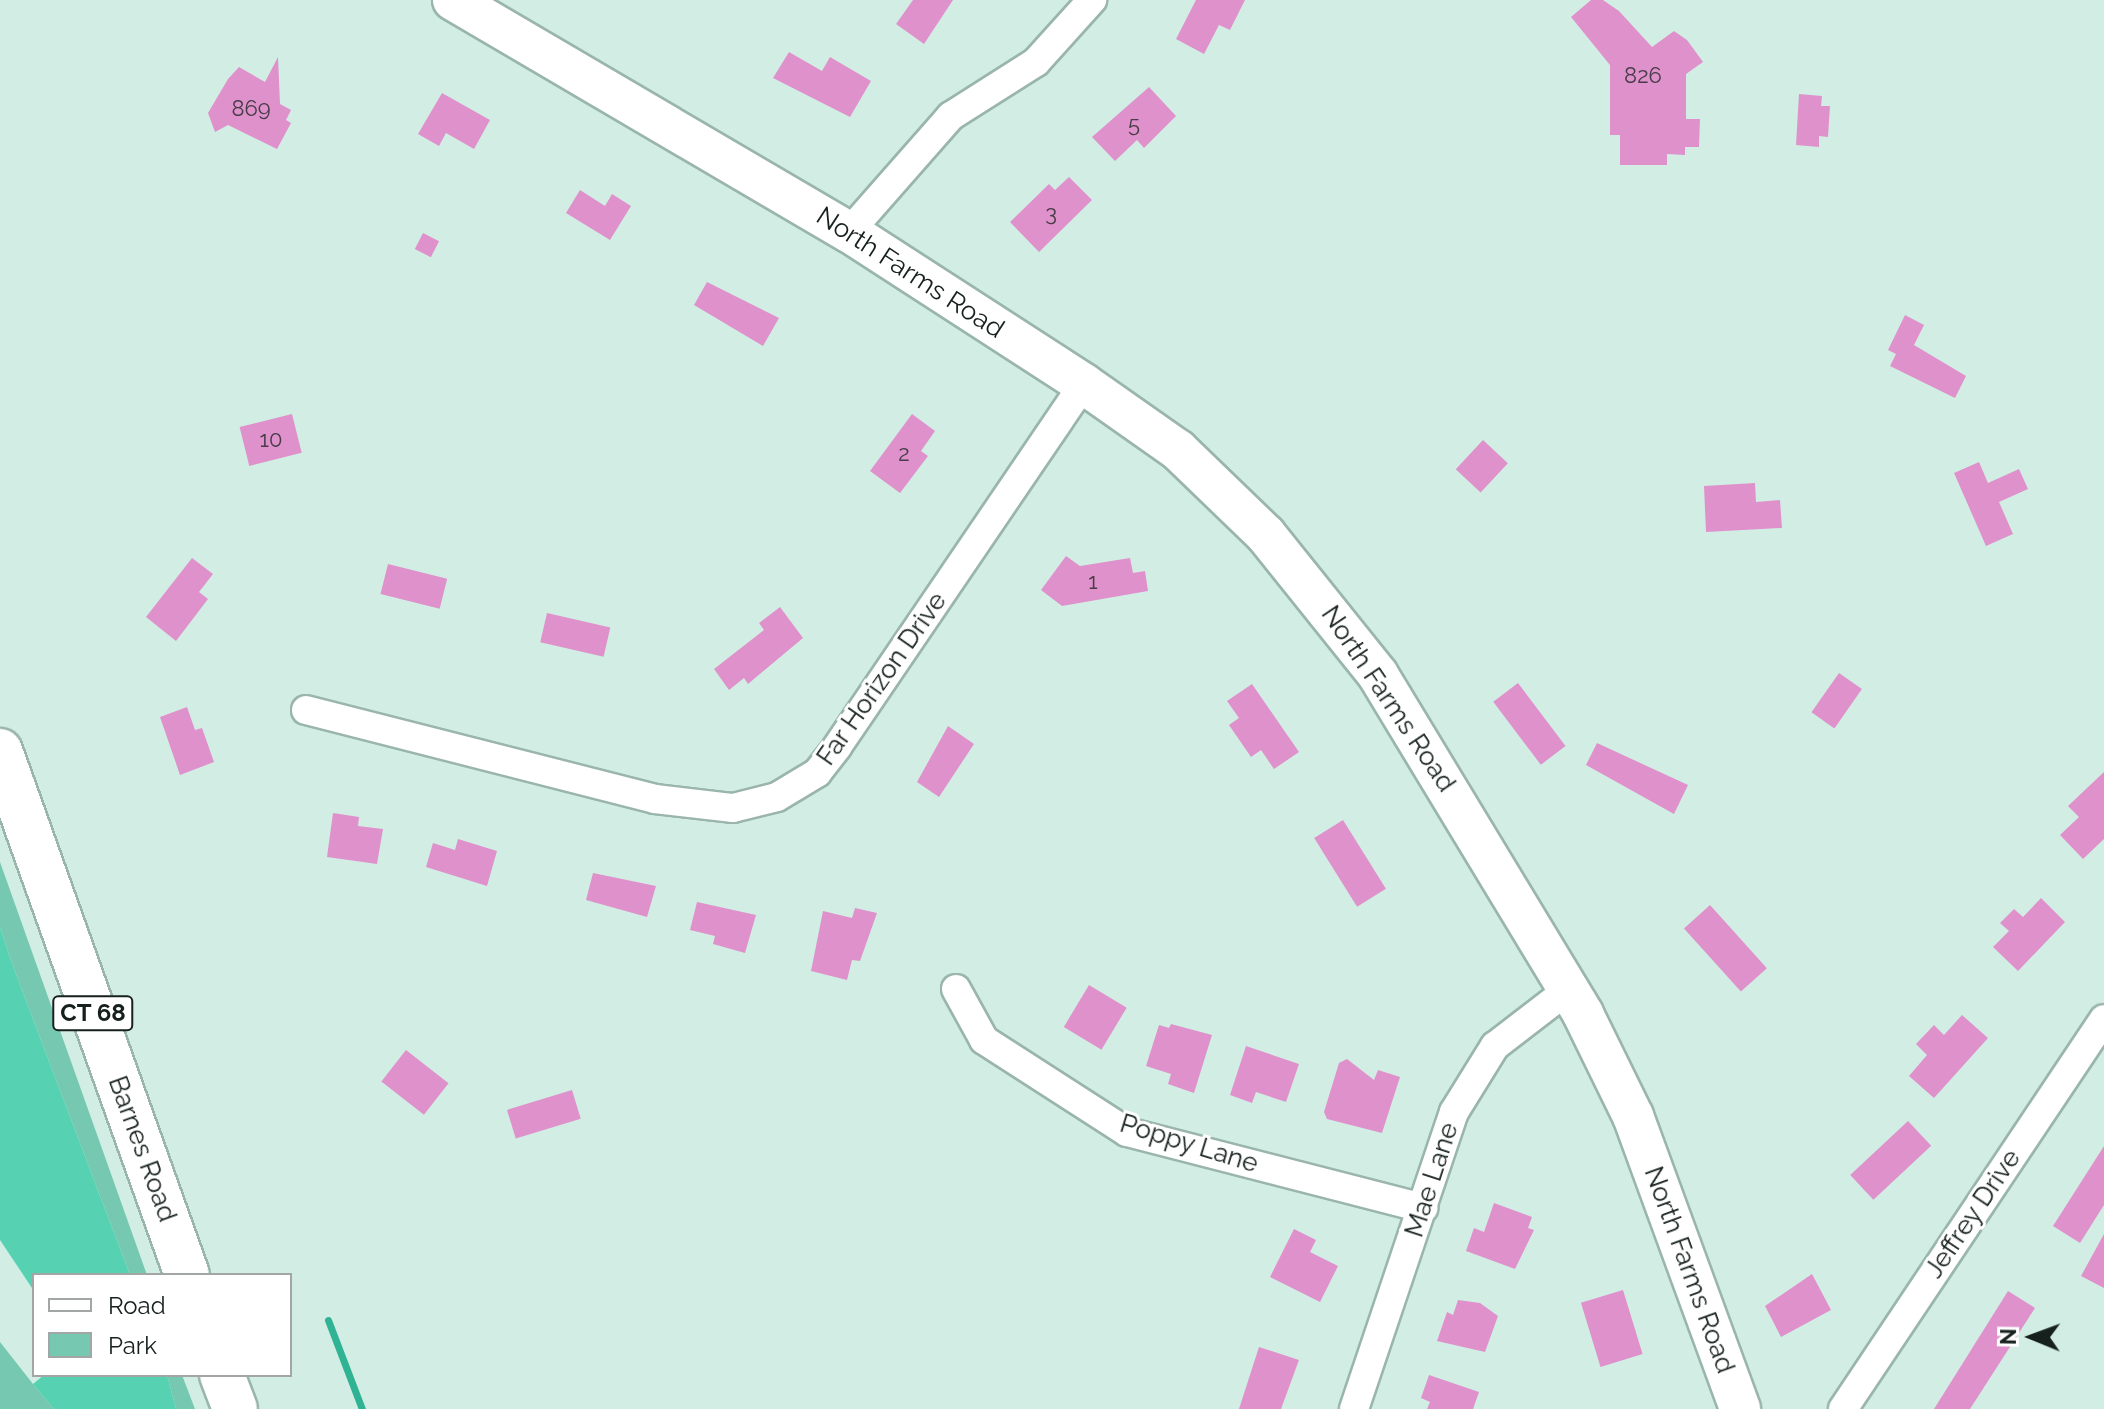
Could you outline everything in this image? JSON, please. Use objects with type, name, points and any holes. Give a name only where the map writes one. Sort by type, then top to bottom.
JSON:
[{"type":"main road","name":"North Farms Road","points":[[453,0],[849,232],[1084,384],[1178,450],[1266,535],[1324,601],[1378,675],[1569,989],[1633,1116],[1740,1409]]},
{"type":"main road","name":"Barnes Road","points":[[0,751],[186,1273]]},
{"type":"main road","points":[[223,1377],[235,1409]]},
{"type":"street","points":[[849,232],[951,116],[1036,62],[1092,0]]},
{"type":"street","name":"Far Horizon Drive","points":[[306,710],[655,799],[733,808],[777,797],[817,773],[837,747],[1084,384]]},
{"type":"street","name":"Poppy Lane","points":[[956,989],[984,1040],[1127,1132],[1423,1208]]},
{"type":"street","name":"Mae Lane","points":[[1354,1409],[1454,1112],[1495,1046],[1569,989]]},
{"type":"street","name":"Jeffrey Drive","points":[[1843,1409],[2104,1019]]},
{"type":"green space","points":[[0,862],[146,1273],[129,1273],[0,927]]},
{"type":"green space","points":[[0,927],[129,1273],[32,1273],[32,1288],[0,1240]]},
{"type":"green space","points":[[0,1342],[33,1384],[54,1409],[0,1409]]},
{"type":"green space","points":[[42,1377],[168,1377],[176,1409],[54,1409],[33,1384]]},
{"type":"green space","points":[[168,1377],[183,1377],[195,1409],[176,1409]]},
{"type":"building","points":[[913,0],[953,0],[924,44],[896,24]]},
{"type":"building","points":[[1196,0],[1245,0],[1230,30],[1219,25],[1204,54],[1176,39]]},
{"type":"building","points":[[1591,0],[1603,0],[1619,11],[1652,47],[1674,31],[1687,40],[1703,62],[1686,74],[1686,119],[1700,119],[1699,147],[1685,147],[1685,155],[1667,154],[1667,165],[1620,165],[1620,135],[1610,135],[1610,65],[1571,17]]},
{"type":"building","points":[[789,52],[822,71],[830,57],[871,81],[850,117],[773,78]]},
{"type":"building","points":[[278,57],[280,104],[291,110],[286,120],[291,123],[277,149],[228,125],[215,132],[208,113],[228,79],[239,67],[265,82]]},
{"type":"building","points":[[1149,87],[1176,116],[1144,148],[1137,140],[1115,161],[1092,137]]},
{"type":"building","points":[[442,93],[490,120],[474,149],[446,133],[439,146],[418,134]]},
{"type":"building","points":[[1799,94],[1822,96],[1821,106],[1830,106],[1828,137],[1819,136],[1819,147],[1796,145]]},
{"type":"building","points":[[1069,177],[1092,200],[1039,252],[1010,222],[1049,184],[1055,190]]},
{"type":"building","points":[[580,190],[605,206],[612,194],[631,206],[610,240],[566,213]]},
{"type":"building","points":[[423,233],[439,241],[431,257],[415,249]]},
{"type":"building","points":[[707,282],[779,318],[763,346],[694,305]]},
{"type":"building","points":[[1905,315],[1924,325],[1914,345],[1966,376],[1955,398],[1890,366],[1896,354],[1888,350]]},
{"type":"building","points":[[292,414],[302,453],[249,466],[240,427]]},
{"type":"building","points":[[912,414],[935,431],[921,451],[928,456],[900,493],[870,471]]},
{"type":"building","points":[[1483,440],[1508,463],[1481,492],[1456,469]]},
{"type":"building","points":[[1979,462],[1988,483],[2019,469],[2028,489],[1999,502],[2013,534],[1986,546],[1954,473]]},
{"type":"building","points":[[1755,483],[1756,502],[1780,500],[1782,528],[1706,532],[1704,486]]},
{"type":"building","points":[[1066,556],[1080,566],[1130,558],[1133,573],[1145,571],[1148,591],[1062,606],[1041,590]]},
{"type":"building","points":[[192,558],[213,574],[199,592],[208,599],[176,641],[146,617]]},
{"type":"building","points":[[388,564],[447,579],[440,609],[381,594]]},
{"type":"building","points":[[780,607],[803,638],[748,684],[744,678],[729,690],[714,669],[764,630],[759,623]]},
{"type":"building","points":[[547,613],[610,628],[604,657],[540,642]]},
{"type":"building","points":[[1839,673],[1862,689],[1834,728],[1811,712]]},
{"type":"building","points":[[1518,683],[1566,746],[1541,765],[1493,702]]},
{"type":"building","points":[[1252,684],[1299,752],[1274,769],[1261,750],[1251,757],[1229,725],[1239,718],[1227,701]]},
{"type":"building","points":[[187,707],[195,730],[202,728],[214,762],[180,775],[160,717]]},
{"type":"building","points":[[948,726],[974,744],[939,797],[917,782]]},
{"type":"building","points":[[1597,743],[1688,785],[1674,814],[1586,765]]},
{"type":"building","points":[[2104,772],[2104,839],[2083,859],[2060,835],[2079,817],[2068,806]]},
{"type":"building","points":[[333,813],[359,817],[358,826],[383,829],[377,864],[327,857]]},
{"type":"building","points":[[1343,820],[1386,889],[1357,907],[1314,838]]},
{"type":"building","points":[[458,839],[497,851],[487,886],[426,867],[433,843],[455,850]]},
{"type":"building","points":[[593,873],[656,886],[647,917],[586,900]]},
{"type":"building","points":[[2041,898],[2065,922],[2018,971],[1993,947],[2009,931],[2000,923],[2014,909],[2023,917]]},
{"type":"building","points":[[697,902],[756,915],[745,953],[713,944],[715,936],[690,930]]},
{"type":"building","points":[[1710,905],[1767,968],[1741,992],[1684,928]]},
{"type":"building","points":[[855,908],[877,913],[860,961],[852,960],[847,980],[811,971],[823,911],[852,918]]},
{"type":"building","points":[[1089,985],[1127,1008],[1101,1050],[1064,1027]]},
{"type":"building","points":[[1962,1015],[1988,1038],[1934,1098],[1909,1076],[1927,1055],[1916,1044],[1934,1025],[1944,1035]]},
{"type":"building","points":[[1171,1024],[1212,1035],[1194,1093],[1168,1084],[1171,1074],[1146,1066],[1159,1025],[1169,1028]]},
{"type":"building","points":[[1246,1046],[1299,1064],[1286,1102],[1256,1092],[1252,1103],[1230,1095]]},
{"type":"building","points":[[406,1050],[449,1083],[424,1115],[381,1082]]},
{"type":"building","points":[[1347,1059],[1374,1080],[1378,1070],[1400,1077],[1382,1133],[1327,1119],[1324,1112],[1339,1063]]},
{"type":"building","points":[[572,1090],[581,1119],[516,1139],[507,1110]]},
{"type":"building","points":[[1908,1121],[1931,1146],[1873,1200],[1850,1175]]},
{"type":"building","points":[[2104,1146],[2104,1205],[2080,1243],[2053,1226]]},
{"type":"building","points":[[1494,1203],[1532,1217],[1528,1228],[1534,1230],[1515,1269],[1466,1251],[1474,1228],[1484,1232]]},
{"type":"building","points":[[1294,1229],[1316,1240],[1310,1252],[1338,1266],[1320,1302],[1270,1277]]},
{"type":"building","points":[[2104,1234],[2104,1288],[2081,1276]]},
{"type":"building","points":[[1812,1274],[1831,1310],[1781,1337],[1765,1306]]},
{"type":"building","points":[[1623,1290],[1643,1354],[1601,1367],[1581,1303]]},
{"type":"building","points":[[2008,1291],[2035,1308],[1970,1409],[1934,1409]]},
{"type":"building","points":[[1458,1300],[1480,1303],[1498,1316],[1485,1352],[1437,1341],[1447,1312],[1453,1315]]},
{"type":"building","points":[[1259,1347],[1299,1360],[1281,1409],[1239,1409]]},
{"type":"building","points":[[1429,1375],[1479,1392],[1473,1409],[1427,1409],[1430,1402],[1421,1398]]},
{"type":"waterway","points":[[328,1320],[362,1409]]}]
